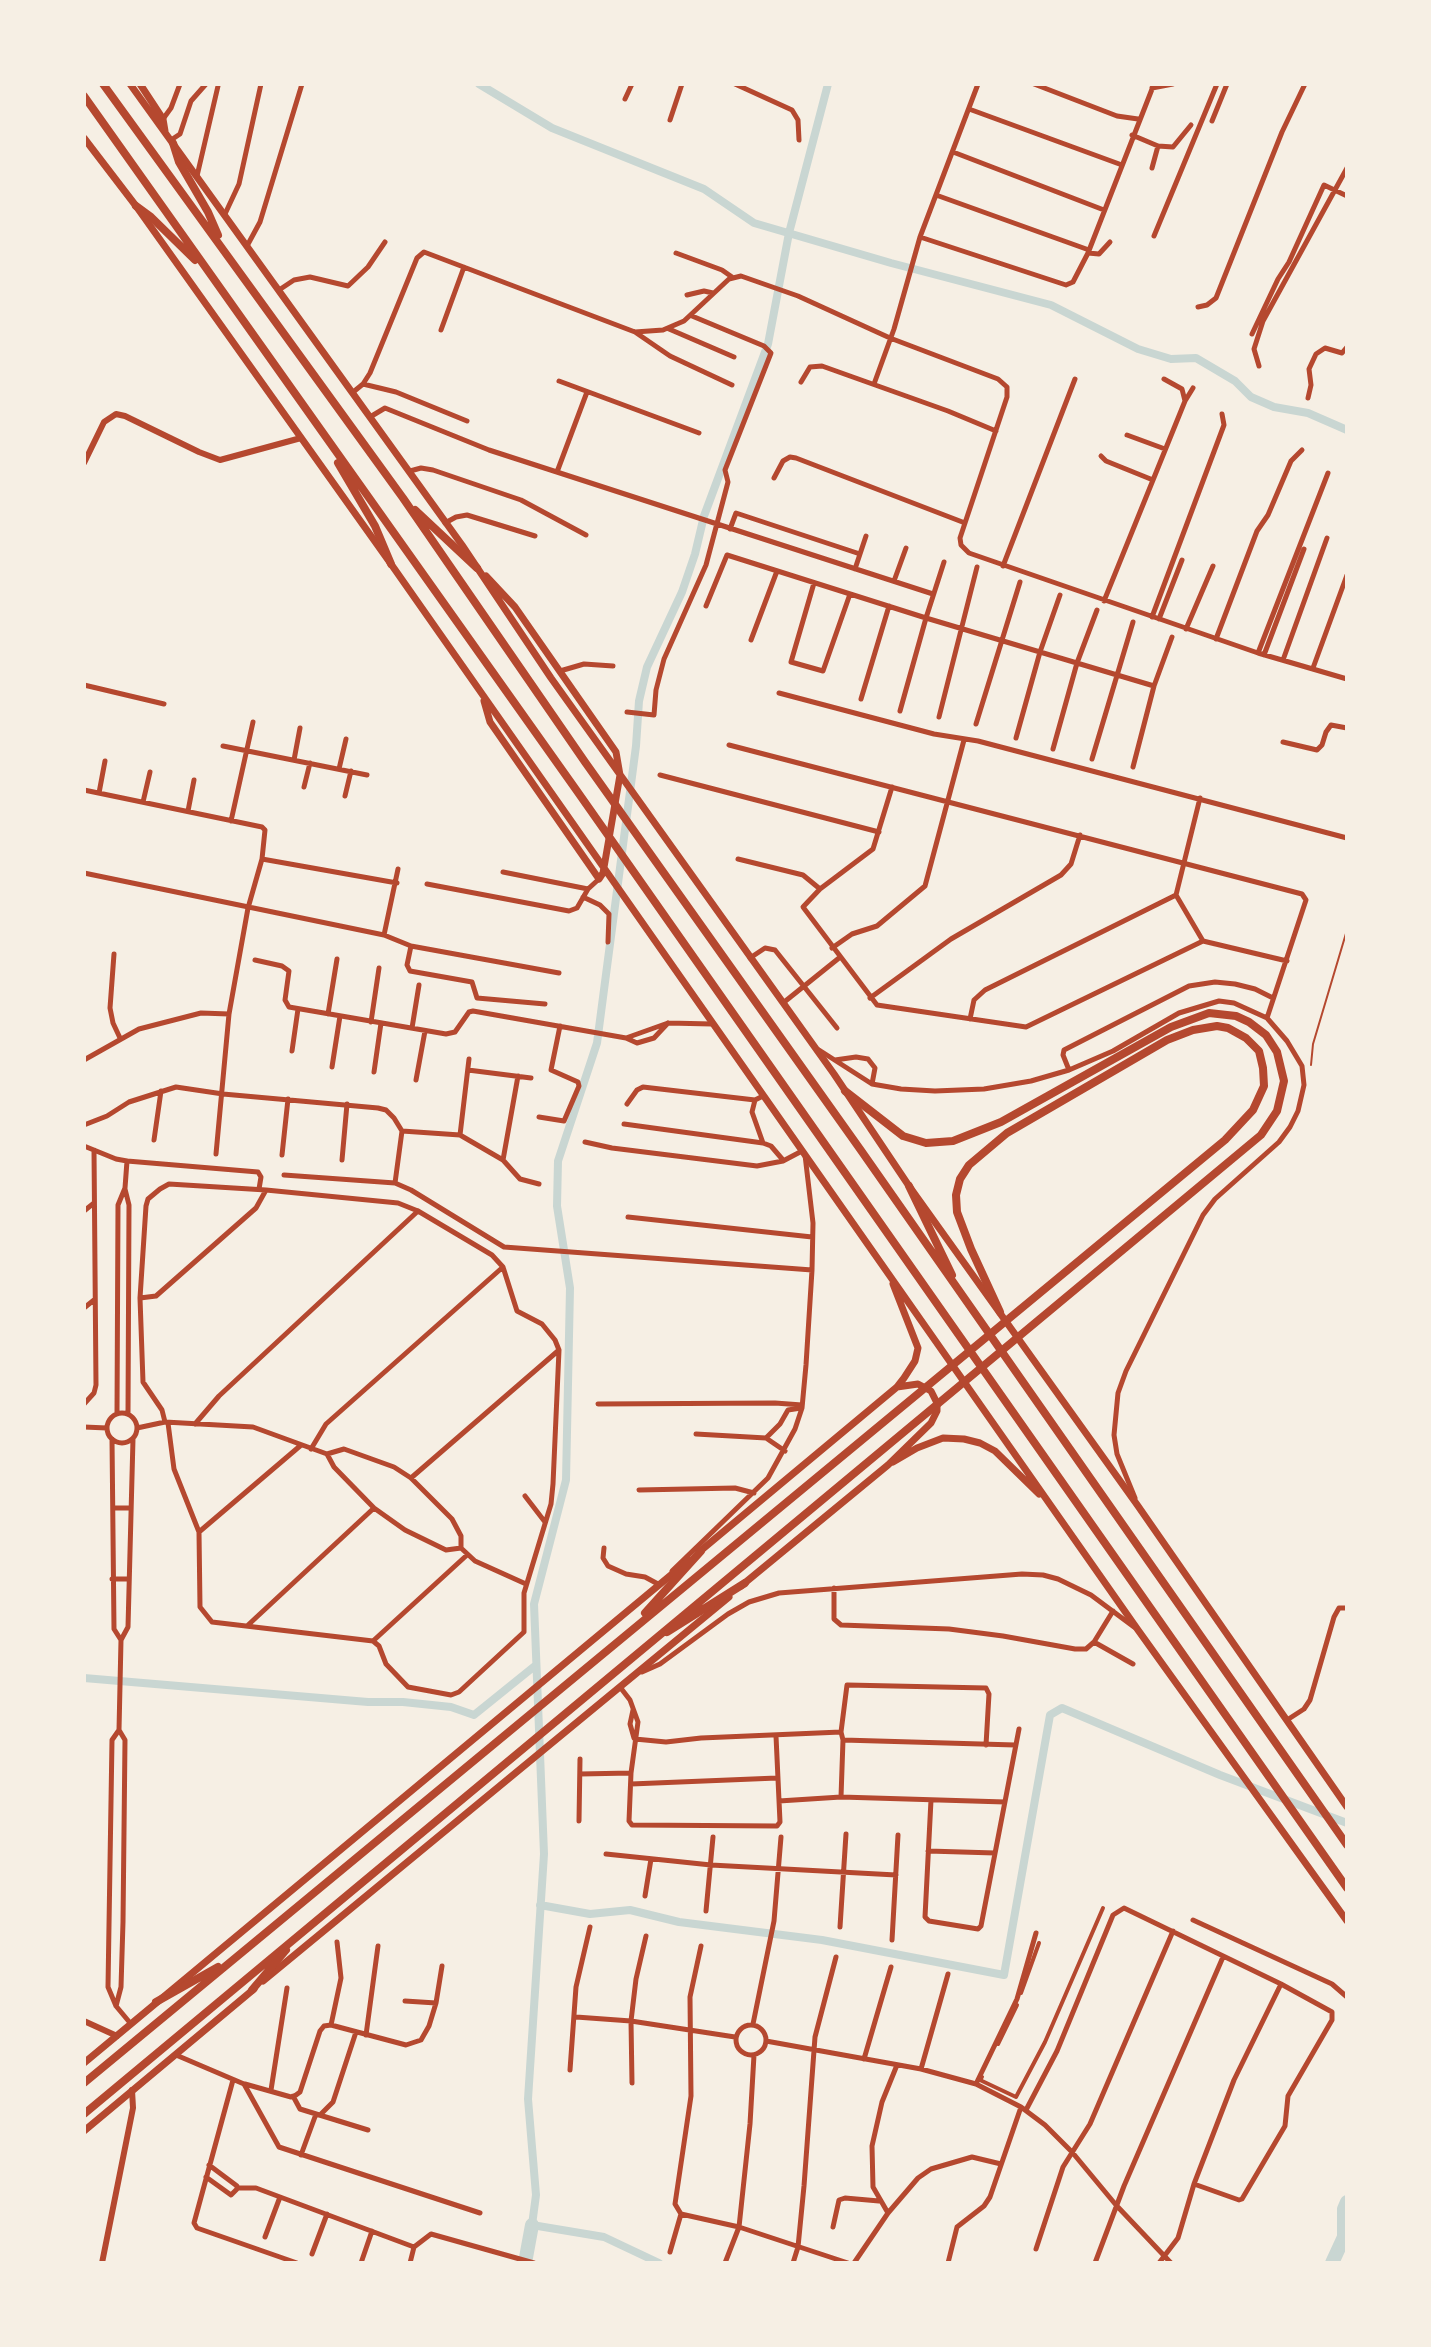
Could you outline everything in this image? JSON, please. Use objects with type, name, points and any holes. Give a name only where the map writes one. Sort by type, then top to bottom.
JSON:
[{"type":"main road","points":[[103,84],[403,498],[585,762],[1347,1845]]},
{"type":"main road","points":[[130,84],[479,570],[685,868],[815,1047],[909,1186],[1346,1804]]},
{"type":"main road","points":[[142,85],[163,119],[165,132]]},
{"type":"main road","points":[[84,96],[688,948],[1347,1888]]},
{"type":"main road","points":[[84,138],[136,206],[391,564],[671,963],[759,1098],[804,1153],[1138,1630],[1347,1921]]},
{"type":"main road","points":[[172,141],[179,162],[208,212],[223,247]]},
{"type":"main road","points":[[136,206],[212,278]]},
{"type":"main road","points":[[332,448],[343,474],[375,526],[391,564]]},
{"type":"main road","points":[[403,498],[506,595],[611,742],[620,762],[620,775],[603,873],[599,879],[490,722],[483,697]]},
{"type":"main road","points":[[84,2114],[1237,1154],[1271,1123],[1281,1100],[1284,1081],[1277,1052],[1266,1035],[1236,1016],[1209,1013],[1171,1027],[1001,1122],[953,1141],[926,1143],[903,1136],[845,1091]]},
{"type":"main road","points":[[84,2083],[1225,1140],[1253,1110],[1264,1086],[1259,1051],[1246,1038],[1217,1026],[1193,1030],[1167,1040],[1007,1133],[969,1165],[960,1179],[956,1195],[957,1212],[1000,1312]]},
{"type":"main road","points":[[909,1186],[942,1250],[956,1286]]},
{"type":"main road","points":[[84,2063],[897,1387],[915,1361],[918,1348],[888,1271]]},
{"type":"main road","points":[[84,2131],[888,1465],[931,1423],[937,1411],[936,1398],[924,1385],[909,1383],[897,1387]]},
{"type":"main road","points":[[888,1465],[917,1448],[943,1438],[980,1443],[1004,1459],[1054,1510]]},
{"type":"main road","points":[[626,1634],[701,1551]]},
{"type":"main road","points":[[639,1650],[745,1583]]},
{"type":"main road","points":[[252,1990],[302,1931]]},
{"type":"main road","points":[[156,2002],[237,1957]]},
{"type":"street","points":[[163,119],[180,84]]},
{"type":"street","points":[[172,141],[180,134],[191,101],[206,84]]},
{"type":"street","points":[[225,214],[239,184],[261,84]]},
{"type":"street","points":[[247,246],[260,222],[302,84]]},
{"type":"street","points":[[625,99],[632,84]]},
{"type":"street","points":[[670,120],[682,84]]},
{"type":"street","points":[[735,84],[792,110],[798,120],[799,140]]},
{"type":"street","points":[[874,384],[920,237],[978,84]]},
{"type":"street","points":[[1034,84],[1117,116],[1138,119]]},
{"type":"street","points":[[920,237],[1066,285],[1075,279],[1089,251],[1153,86],[1173,84]]},
{"type":"street","points":[[1154,236],[1217,84]]},
{"type":"street","points":[[1212,121],[1227,84]]},
{"type":"street","points":[[1198,307],[1216,298],[1282,132],[1305,84]]},
{"type":"street","points":[[197,176],[218,86]]},
{"type":"street","points":[[969,109],[1122,165]]},
{"type":"street","points":[[1132,135],[1158,146],[1173,147],[1191,125]]},
{"type":"street","points":[[1152,168],[1158,146]]},
{"type":"street","points":[[953,152],[1104,210]]},
{"type":"street","points":[[1259,366],[1254,349],[1263,321],[1347,168]]},
{"type":"street","points":[[1252,334],[1324,185],[1347,196]]},
{"type":"street","points":[[936,195],[1099,254],[1110,242]]},
{"type":"street","points":[[279,290],[294,280],[310,277],[348,286],[368,267],[385,242]]},
{"type":"street","points":[[352,393],[363,384],[377,358],[417,258],[427,253],[635,332],[670,356],[732,385]]},
{"type":"street","points":[[676,253],[722,270],[732,277]]},
{"type":"street","points":[[441,330],[464,267]]},
{"type":"street","points":[[635,332],[669,329],[692,316],[732,277],[741,276],[798,296],[890,338],[1004,383],[1008,393],[960,538],[963,548],[1003,566],[1186,629],[1347,679]]},
{"type":"street","points":[[687,295],[704,291],[714,293]]},
{"type":"street","points":[[627,712],[652,716],[664,659],[706,565],[728,482],[725,470],[770,351],[692,316]]},
{"type":"street","points":[[669,329],[734,357]]},
{"type":"street","points":[[1308,398],[1311,385],[1309,369],[1316,354],[1322,348],[1342,353],[1347,347]]},
{"type":"street","points":[[801,382],[810,367],[818,366],[996,431]]},
{"type":"street","points":[[1003,566],[1075,379]]},
{"type":"street","points":[[1164,379],[1182,389],[1185,401]]},
{"type":"street","points":[[559,381],[699,433]]},
{"type":"street","points":[[363,384],[396,392],[467,421]]},
{"type":"street","points":[[1104,601],[1193,388]]},
{"type":"street","points":[[557,472],[587,392]]},
{"type":"street","points":[[370,418],[385,408],[489,450],[933,594]]},
{"type":"street","points":[[84,463],[104,422],[116,414],[220,460],[301,438]]},
{"type":"street","points":[[1155,618],[1224,425],[1222,414]]},
{"type":"street","points":[[1127,435],[1165,449]]},
{"type":"street","points":[[1216,639],[1257,531],[1268,515],[1291,461],[1302,450]]},
{"type":"street","points":[[1101,456],[1106,461],[1153,480]]},
{"type":"street","points":[[774,478],[783,461],[792,457],[965,523]]},
{"type":"street","points":[[409,472],[421,468],[433,470],[521,500],[586,535]]},
{"type":"street","points":[[1261,654],[1328,473]]},
{"type":"street","points":[[730,529],[736,513],[860,554]]},
{"type":"street","points":[[445,523],[467,515],[535,536]]},
{"type":"street","points":[[855,569],[866,536]]},
{"type":"street","points":[[1283,660],[1327,538]]},
{"type":"street","points":[[894,581],[906,548]]},
{"type":"street","points":[[1261,654],[1304,549]]},
{"type":"street","points":[[706,606],[727,555],[1154,686]]},
{"type":"street","points":[[1155,618],[1182,560]]},
{"type":"street","points":[[900,711],[944,562]]},
{"type":"street","points":[[1186,629],[1213,566]]},
{"type":"street","points":[[939,717],[977,567]]},
{"type":"street","points":[[751,640],[777,571]]},
{"type":"street","points":[[1313,668],[1347,575]]},
{"type":"street","points":[[976,724],[1020,582]]},
{"type":"street","points":[[814,583],[791,662],[823,671],[850,594]]},
{"type":"street","points":[[1016,738],[1060,595]]},
{"type":"street","points":[[861,699],[889,606]]},
{"type":"street","points":[[1053,749],[1077,663],[1097,610]]},
{"type":"street","points":[[1092,759],[1133,622]]},
{"type":"street","points":[[1133,767],[1154,686],[1172,637]]},
{"type":"street","points":[[560,671],[584,664],[613,666]]},
{"type":"street","points":[[84,685],[164,704]]},
{"type":"street","points":[[779,693],[978,741],[1347,838]]},
{"type":"street","points":[[231,821],[253,722]]},
{"type":"street","points":[[1283,742],[1317,750],[1328,727],[1334,724],[1347,728]]},
{"type":"street","points":[[294,760],[300,728]]},
{"type":"street","points":[[339,769],[346,739]]},
{"type":"street","points":[[832,948],[852,934],[877,926],[921,892],[929,877],[964,740]]},
{"type":"street","points":[[729,745],[1304,895],[1306,900],[1267,1018]]},
{"type":"street","points":[[223,746],[367,775]]},
{"type":"street","points":[[99,793],[105,761]]},
{"type":"street","points":[[304,787],[310,763]]},
{"type":"street","points":[[345,796],[351,771]]},
{"type":"street","points":[[143,802],[150,772]]},
{"type":"street","points":[[660,775],[879,832]]},
{"type":"street","points":[[188,811],[194,780]]},
{"type":"street","points":[[892,787],[873,849],[820,889],[803,907],[870,998],[882,1006],[1029,1027],[1203,941],[1287,961]]},
{"type":"street","points":[[84,790],[265,830],[262,859],[248,908],[229,1014],[216,1154]]},
{"type":"street","points":[[1200,798],[1176,895],[1203,941]]},
{"type":"street","points":[[870,998],[951,939],[1061,875],[1071,864],[1080,835]]},
{"type":"street","points":[[262,859],[397,883]]},
{"type":"street","points":[[738,859],[803,875],[820,889]]},
{"type":"street","points":[[384,935],[398,869]]},
{"type":"street","points":[[503,872],[588,889]]},
{"type":"street","points":[[84,873],[384,935],[411,946],[559,973]]},
{"type":"street","points":[[427,884],[565,911],[577,908],[588,889],[599,879]]},
{"type":"street","points":[[970,1019],[974,1000],[985,990],[1176,895]]},
{"type":"street","points":[[583,897],[600,905],[609,914],[608,942]]},
{"type":"street","points":[[411,946],[407,965],[410,971],[472,982],[477,998],[545,1004]]},
{"type":"street","points":[[749,958],[765,948],[775,950],[837,1028]]},
{"type":"street","points":[[114,954],[110,996],[113,1023],[119,1035]]},
{"type":"street","points":[[782,1003],[839,958]]},
{"type":"street","points":[[328,1014],[337,959]]},
{"type":"street","points":[[255,960],[288,969],[285,1000],[289,1007],[425,1031],[451,1034],[473,1011],[616,1036],[637,1043],[647,1042],[668,1023]]},
{"type":"street","points":[[371,1022],[379,968]]},
{"type":"street","points":[[1069,1070],[1064,1050],[1189,986],[1215,982],[1235,984],[1273,998]]},
{"type":"street","points":[[412,1028],[419,985]]},
{"type":"street","points":[[815,1047],[872,1084],[935,1091],[984,1089],[1031,1081],[1069,1070],[1113,1051],[1179,1013],[1219,1001],[1234,1003],[1267,1018],[1287,1041],[1302,1066],[1304,1085],[1298,1111],[1279,1142],[1229,1186],[1203,1215],[1118,1393],[1114,1435],[1117,1454],[1138,1506]]},
{"type":"street","points":[[292,1051],[298,1009]]},
{"type":"street","points":[[84,1060],[119,1035],[172,1018],[201,1013],[229,1014]]},
{"type":"street","points":[[332,1067],[340,1016]]},
{"type":"street","points":[[374,1072],[381,1023]]},
{"type":"street","points":[[626,1038],[668,1023],[713,1024]]},
{"type":"street","points":[[539,1117],[564,1121],[579,1086],[578,1082],[551,1070],[560,1026]]},
{"type":"street","points":[[416,1080],[425,1031]]},
{"type":"street","points":[[460,1135],[469,1059]]},
{"type":"street","points":[[834,1060],[868,1059],[875,1068],[872,1084]]},
{"type":"street","points":[[468,1070],[531,1078]]},
{"type":"street","points":[[503,1160],[518,1076]]},
{"type":"street","points":[[84,1125],[107,1116],[129,1102],[176,1087],[386,1110],[402,1131],[395,1183]]},
{"type":"street","points":[[627,1104],[643,1087],[759,1098],[752,1112],[763,1143]]},
{"type":"street","points":[[154,1140],[161,1090]]},
{"type":"street","points":[[282,1155],[288,1099]]},
{"type":"street","points":[[342,1160],[347,1104]]},
{"type":"street","points":[[624,1124],[763,1143],[771,1146],[783,1161]]},
{"type":"street","points":[[402,1131],[460,1135],[503,1160],[520,1179],[539,1184]]},
{"type":"street","points":[[585,1142],[757,1166],[804,1153],[812,1270],[802,1406],[777,1467],[666,1577]]},
{"type":"street","points":[[84,1146],[127,1161],[258,1172],[261,1177],[263,1189],[256,1208],[156,1296],[140,1298]]},
{"type":"street","points":[[84,1404],[96,1390],[94,1150]]},
{"type":"street","points":[[127,1161],[128,1414]]},
{"type":"street","points":[[284,1175],[395,1183],[504,1247],[812,1270]]},
{"type":"street","points":[[169,1184],[263,1189],[398,1203],[418,1211],[492,1255],[503,1267],[517,1311],[542,1324],[559,1350],[553,1484],[526,1584],[524,1632],[455,1694],[408,1687],[386,1664],[379,1646],[373,1641],[212,1622],[200,1607],[199,1532],[174,1469],[167,1422],[143,1382],[140,1298],[148,1199],[169,1184]]},
{"type":"street","points":[[121,1640],[114,1629],[112,1439],[107,1428],[117,1414],[118,1205],[125,1188]]},
{"type":"street","points":[[84,1211],[94,1203]]},
{"type":"street","points":[[195,1424],[229,1387],[418,1211]]},
{"type":"street","points":[[628,1217],[812,1237]]},
{"type":"street","points":[[311,1449],[320,1431],[331,1419],[503,1267]]},
{"type":"street","points":[[84,1308],[94,1300]]},
{"type":"street","points":[[117,1306],[129,1306]]},
{"type":"street","points":[[411,1478],[559,1350]]},
{"type":"street","points":[[598,1404],[775,1403],[802,1406]]},
{"type":"street","points":[[766,1438],[788,1410],[802,1406]]},
{"type":"street","points":[[116,2006],[121,1987],[123,1922],[125,1740],[119,1730],[121,1640],[128,1627],[133,1439],[137,1428],[136,1422],[128,1414],[117,1414]]},
{"type":"street","points":[[137,1428],[167,1422],[253,1427],[327,1454],[344,1449],[394,1467],[411,1478],[452,1519],[461,1536],[461,1548],[467,1555],[526,1584]]},
{"type":"street","points":[[84,1427],[107,1428]]},
{"type":"street","points":[[696,1434],[766,1438],[785,1451]]},
{"type":"street","points":[[112,1439],[122,1443],[133,1439]]},
{"type":"street","points":[[199,1532],[300,1446]]},
{"type":"street","points":[[327,1454],[334,1467],[374,1508],[405,1530],[446,1550],[461,1548]]},
{"type":"street","points":[[639,1490],[735,1488],[754,1493]]},
{"type":"street","points":[[525,1496],[545,1522]]},
{"type":"street","points":[[114,1508],[130,1508]]},
{"type":"street","points":[[247,1626],[374,1508]]},
{"type":"street","points":[[604,1548],[603,1558],[608,1566],[658,1584]]},
{"type":"street","points":[[373,1641],[467,1555]]},
{"type":"street","points":[[635,1674],[660,1664],[718,1620],[749,1602],[779,1593],[834,1588],[1043,1575],[1079,1588],[1138,1630]]},
{"type":"street","points":[[112,1579],[129,1579]]},
{"type":"street","points":[[834,1588],[834,1619],[841,1625],[949,1629],[1075,1649],[1086,1649],[1094,1642],[1113,1611]]},
{"type":"street","points":[[1287,1720],[1304,1709],[1310,1700],[1334,1617],[1339,1608],[1347,1608]]},
{"type":"street","points":[[1094,1642],[1133,1664]]},
{"type":"street","points":[[841,1797],[841,1732],[847,1685],[982,1688],[989,1692],[986,1745]]},
{"type":"street","points":[[620,1687],[633,1710],[630,1724],[635,1739],[629,1821],[634,1826],[777,1826],[780,1822],[776,1736]]},
{"type":"street","points":[[931,1800],[925,1917],[929,1921],[976,1929],[981,1926],[1019,1729]]},
{"type":"street","points":[[119,1730],[112,1740],[108,1987],[116,2006],[131,2024]]},
{"type":"street","points":[[635,1739],[666,1742],[841,1732]]},
{"type":"street","points":[[843,1740],[1015,1745]]},
{"type":"street","points":[[579,1821],[580,1759]]},
{"type":"street","points":[[580,1774],[631,1773]]},
{"type":"street","points":[[631,1784],[777,1778]]},
{"type":"street","points":[[779,1801],[841,1797],[1005,1802]]},
{"type":"street","points":[[111,1806],[124,1806]]},
{"type":"street","points":[[840,1927],[846,1834]]},
{"type":"street","points":[[892,1940],[898,1835]]},
{"type":"street","points":[[706,1911],[713,1837]]},
{"type":"street","points":[[753,2024],[774,1921],[781,1837]]},
{"type":"street","points":[[928,1851],[995,1853]]},
{"type":"street","points":[[606,1854],[711,1865],[896,1875]]},
{"type":"street","points":[[645,1896],[651,1859]]},
{"type":"street","points":[[1039,1943],[1015,2010],[980,2080],[1016,2097],[1045,2042],[1103,1908]]},
{"type":"street","points":[[948,2263],[957,2227],[984,2206],[1024,2109],[1057,2051],[1115,1912],[1124,1908],[1331,2011],[1332,2020],[1288,2096],[1285,2126],[1242,2199],[1194,2184]]},
{"type":"street","points":[[1193,1920],[1332,1984],[1347,1997]]},
{"type":"street","points":[[110,1922],[123,1922]]},
{"type":"street","points":[[570,2070],[576,1987],[590,1927]]},
{"type":"street","points":[[1036,2249],[1063,2167],[1090,2124],[1173,1931]]},
{"type":"street","points":[[976,2084],[1017,1999],[1036,1933]]},
{"type":"street","points":[[632,2083],[631,2021],[646,1936]]},
{"type":"street","points":[[331,2025],[341,1978],[337,1942]]},
{"type":"street","points":[[366,2035],[378,1946]]},
{"type":"street","points":[[701,1946],[690,1997],[691,2096],[675,2204],[681,2214],[739,2227],[848,2263]]},
{"type":"street","points":[[793,2263],[798,2247],[814,2051],[836,1957]]},
{"type":"street","points":[[1095,2263],[1116,2205],[1223,1957]]},
{"type":"street","points":[[109,1963],[122,1964]]},
{"type":"street","points":[[175,2054],[244,2084],[293,2096],[300,2092],[321,2029],[331,2025],[406,2045],[421,2040],[436,2003],[442,1966]]},
{"type":"street","points":[[864,2059],[891,1967]]},
{"type":"street","points":[[921,2069],[948,1974]]},
{"type":"street","points":[[1159,2263],[1178,2238],[1194,2184],[1234,2080],[1281,1984]]},
{"type":"street","points":[[271,2090],[287,1988]]},
{"type":"street","points":[[405,2001],[436,2003]]},
{"type":"street","points":[[576,2017],[631,2021],[735,2037]]},
{"type":"street","points":[[84,2021],[117,2036]]},
{"type":"street","points":[[753,2024],[763,2030],[766,2041],[760,2052],[754,2055],[738,2049],[735,2037],[742,2027],[753,2024]]},
{"type":"street","points":[[301,2155],[318,2115],[333,2102],[356,2032]]},
{"type":"street","points":[[766,2041],[921,2069],[976,2084],[1024,2109],[1072,2152],[1116,2205],[1171,2263]]},
{"type":"street","points":[[725,2263],[739,2227],[754,2055]]},
{"type":"street","points":[[888,2213],[873,2187],[872,2146],[882,2102],[897,2065]]},
{"type":"street","points":[[233,2080],[195,2226],[297,2263]]},
{"type":"street","points":[[244,2084],[276,2144],[301,2155],[480,2213]]},
{"type":"street","points":[[102,2263],[133,2108],[132,2090]]},
{"type":"street","points":[[293,2096],[298,2108],[368,2130]]},
{"type":"street","points":[[854,2263],[888,2213],[918,2178],[931,2169],[972,2157],[1001,2164]]},
{"type":"street","points":[[209,2165],[237,2188]]},
{"type":"street","points":[[206,2177],[231,2195],[237,2188],[249,2186],[414,2247]]},
{"type":"street","points":[[265,2237],[280,2197]]},
{"type":"street","points":[[833,2227],[839,2200],[879,2201]]},
{"type":"street","points":[[312,2254],[327,2214]]},
{"type":"street","points":[[670,2252],[681,2214]]},
{"type":"street","points":[[361,2263],[372,2231]]},
{"type":"street","points":[[410,2263],[414,2247],[431,2234],[534,2263]]},
{"type":"lane","points":[[1311,1065],[1313,1044],[1347,930]]},
{"type":"waterway","points":[[479,84],[552,128],[704,189],[754,223],[1051,305],[1138,349],[1171,359],[1196,358],[1235,381],[1251,397],[1274,407],[1308,413],[1347,430]]},
{"type":"waterway","points":[[659,2263],[604,2237],[532,2225],[536,2195],[528,2099],[544,1854],[534,1604],[566,1480],[570,1288],[557,1206],[558,1161],[597,1043],[636,746],[639,701],[647,667],[682,592],[704,516],[768,344],[789,233],[828,84]]},
{"type":"waterway","points":[[84,1678],[368,1702],[403,1702],[451,1707],[474,1715],[536,1665]]},
{"type":"waterway","points":[[540,1905],[590,1914],[630,1910],[679,1922],[822,1940],[1004,1975],[1050,1715],[1062,1708],[1220,1775],[1347,1823]]},
{"type":"waterway","points":[[1332,2263],[1344,2237],[1347,2202]]},
{"type":"waterway","points":[[525,2263],[532,2225]]}]
